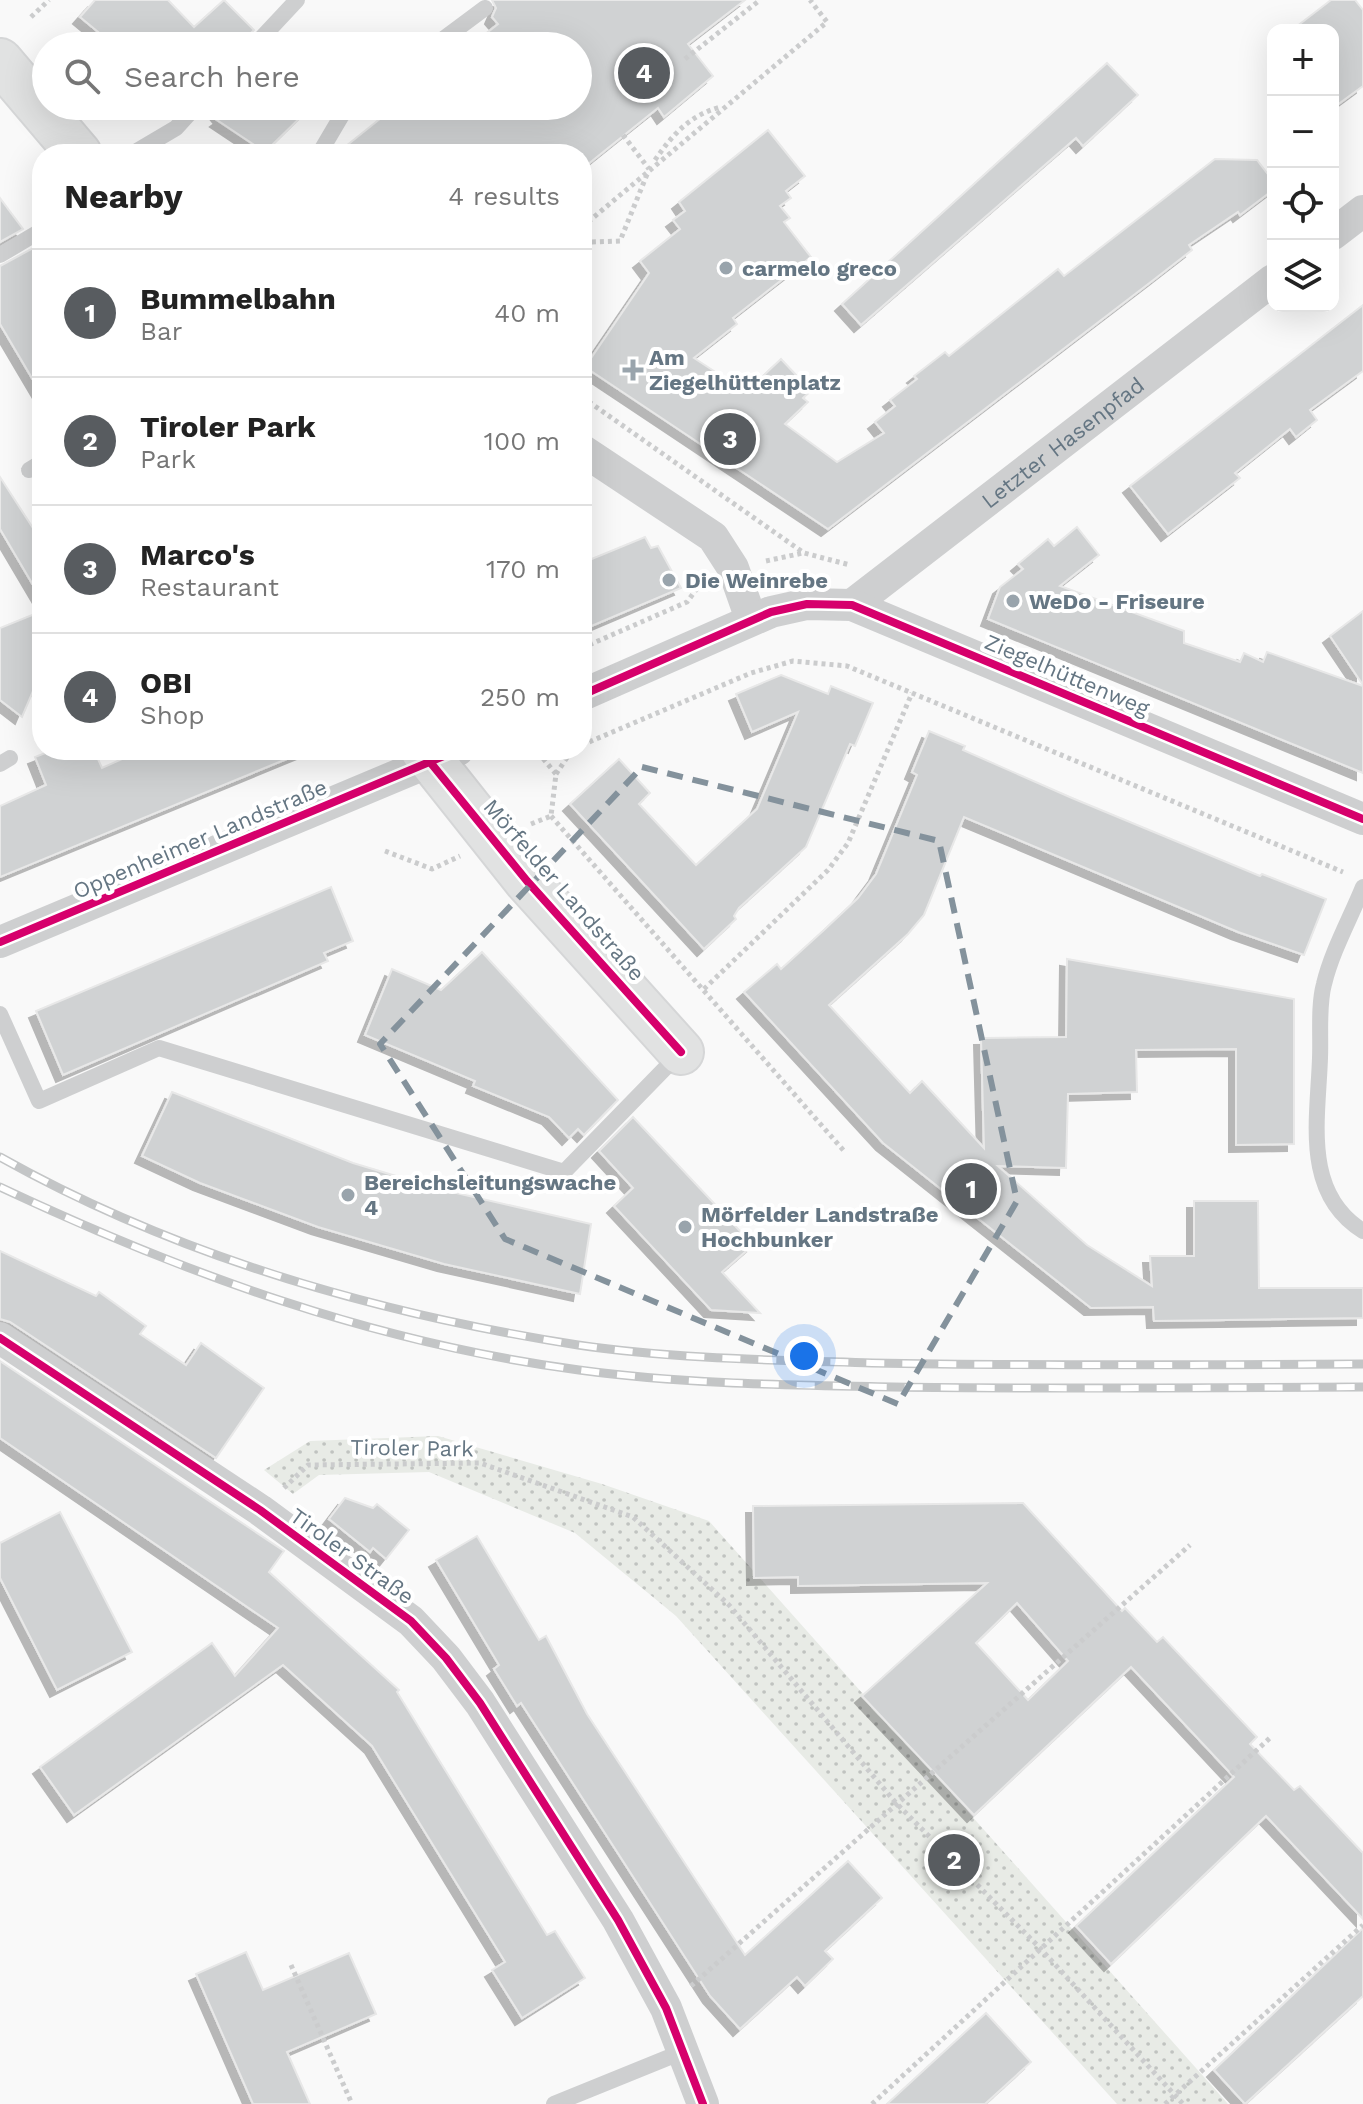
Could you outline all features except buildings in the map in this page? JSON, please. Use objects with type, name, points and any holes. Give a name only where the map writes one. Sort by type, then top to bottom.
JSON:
[{"type":"main road","points":[[0,61],[32,99]]},
{"type":"main road","points":[[50,120],[71,144]]},
{"type":"main road","name":"Mörfelder Landstraße","points":[[441,760],[527,881],[681,1052]]},
{"type":"street","points":[[1339,229],[1363,211]]},
{"type":"street","name":"Letzter Hasenpfad","points":[[852,605],[1267,285]]},
{"type":"street","points":[[592,457],[713,537],[733,568],[751,619],[592,691]]},
{"type":"street","name":"Ziegelhüttenweg","points":[[751,619],[807,604],[852,605],[1363,819]]},
{"type":"street","name":"Oppenheimer Landstraße","points":[[0,942],[423,760]]},
{"type":"street","name":"Tiroler Straße","points":[[0,1338],[260,1510],[411,1621],[446,1658],[480,1703],[610,1908],[666,2008],[703,2104]]},
{"type":"lane","points":[[267,32],[297,0]]},
{"type":"lane","points":[[453,32],[485,8]]},
{"type":"lane","points":[[149,144],[183,120]]},
{"type":"lane","points":[[325,144],[339,120]]},
{"type":"lane","points":[[0,255],[32,236]]},
{"type":"lane","points":[[1363,887],[1324,985],[1317,1141],[1318,1167],[1327,1194],[1339,1212],[1363,1231]]},
{"type":"lane","points":[[0,1014],[39,1101],[159,1048],[564,1172],[681,1052]]},
{"type":"lane","points":[[554,2104],[682,2052]]},
{"type":"path","points":[[31,17],[49,0]]},
{"type":"path","points":[[685,59],[760,0]]},
{"type":"path","points":[[592,218],[827,22],[810,0]]},
{"type":"path","points":[[592,242],[620,241],[649,169],[674,133],[699,113],[724,106]]},
{"type":"path","points":[[623,135],[649,169]]},
{"type":"path","points":[[592,404],[804,553],[890,575]]},
{"type":"path","points":[[592,644],[687,602],[704,580],[733,568],[804,553]]},
{"type":"path","points":[[592,741],[751,673],[793,661],[847,666],[1348,875]]},
{"type":"path","points":[[704,989],[828,870],[848,843],[912,693]]},
{"type":"path","points":[[556,774],[565,760]]},
{"type":"path","points":[[551,816],[844,1151]]},
{"type":"path","points":[[666,2008],[1190,1545]]},
{"type":"path","points":[[872,2104],[1039,1947],[1271,1737]]},
{"type":"path","points":[[1165,2104],[1363,1925]]},
{"type":"path","points":[[291,1965],[352,2104]]},
{"type":"highlighted area","points":[[642,767],[939,841],[1017,1201],[898,1404],[505,1239],[380,1044]]},
{"type":"shaded area","points":[[438,1436],[602,1484],[709,1521],[1228,2104],[1117,2104],[676,1616],[575,1533],[429,1472],[319,1475],[293,1494],[264,1470],[310,1441]]},
{"type":"railway","points":[[0,1157],[137,1224],[280,1276],[428,1316],[578,1345],[687,1356],[872,1363],[1363,1364]]},
{"type":"railway","points":[[0,1187],[140,1248],[282,1301],[428,1342],[579,1370],[697,1381],[815,1385],[1363,1387]]},
{"type":"cycle path","points":[[592,691],[771,612],[807,604],[852,605],[1363,819]]},
{"type":"cycle path","points":[[0,942],[434,760]]},
{"type":"cycle path","points":[[430,762],[527,881],[681,1052]]},
{"type":"cycle path","points":[[0,1338],[260,1510],[411,1621],[446,1658],[480,1703],[618,1920],[666,2008],[703,2104]]},
{"type":"place","name":"OBI","points":[[644,73]]},
{"type":"place","name":"carmelo greco","points":[[726,268]]},
{"type":"place","name":"Am Ziegelhüttenplatz","points":[[633,370]]},
{"type":"place","name":"Marco's","points":[[730,439]]},
{"type":"place","name":"Die Weinrebe","points":[[669,580]]},
{"type":"place","name":"WeDo - Friseure","points":[[1013,601]]},
{"type":"place","name":"Bummelbahn","points":[[971,1189]]},
{"type":"place","name":"Bereichsleitungswache 4","points":[[348,1195]]},
{"type":"place","name":"Mörfelder Landstraße Hochbunker","points":[[685,1227]]},
{"type":"place","name":"Tiroler Park","points":[[954,1860]]}]
